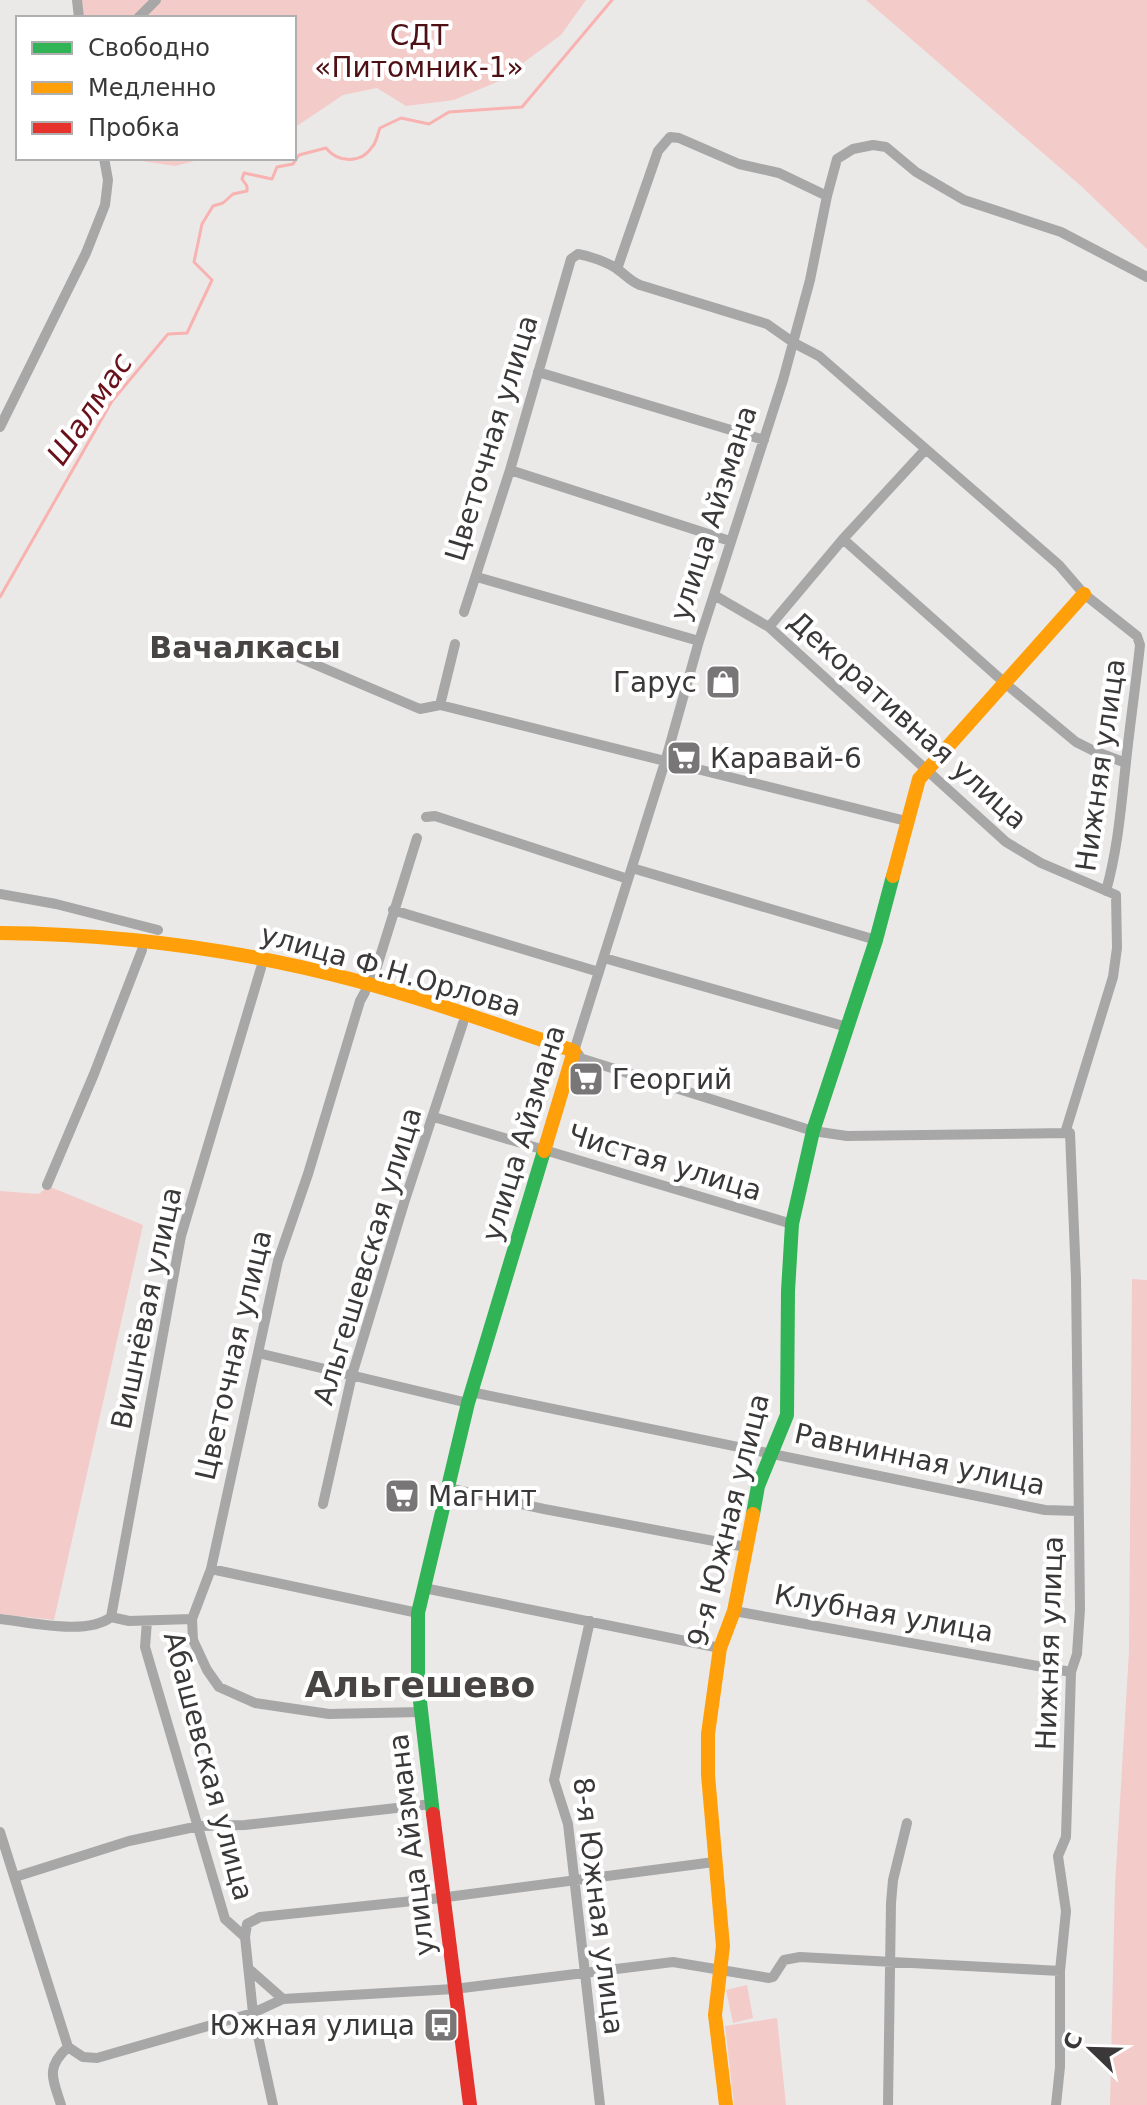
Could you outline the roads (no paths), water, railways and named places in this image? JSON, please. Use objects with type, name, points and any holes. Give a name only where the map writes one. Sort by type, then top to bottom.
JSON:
[{"type":"street","points":[[140,16],[156,0]]},
{"type":"street","points":[[827,196],[779,173],[739,164],[670,137],[658,151],[617,269],[630,281],[640,285],[767,324],[819,356],[1059,565],[1084,594]]},
{"type":"street","name":"улица Айзмана","points":[[470,2105],[421,1712],[415,1637],[418,1613],[470,1397],[576,1056],[699,641],[794,343],[837,159],[853,149],[873,145],[886,147],[916,172],[964,200],[1061,232],[1147,277]]},
{"type":"street","points":[[0,427],[86,253],[105,205],[108,193],[104,160]]},
{"type":"street","name":"Цветочная улица","points":[[464,612],[510,470],[567,266],[578,254],[617,269]]},
{"type":"street","points":[[538,372],[764,440]]},
{"type":"street","points":[[769,627],[843,539],[925,450]]},
{"type":"street","points":[[510,470],[730,541]]},
{"type":"street","points":[[843,539],[1076,742],[1126,763]]},
{"type":"street","points":[[477,577],[699,641]]},
{"type":"street","name":"Нижняя улица","points":[[1056,2105],[1060,2067],[1060,1971],[1066,1896],[1058,1856],[1066,1837],[1071,1672],[1077,1654],[1080,1609],[1076,1278],[1067,1133],[1113,977],[1117,948],[1111,893],[1122,821],[1140,645],[1137,636],[1084,594]]},
{"type":"street","name":"9-я Южная улица","points":[[726,2105],[715,2015],[723,1946],[707,1754],[720,1648],[734,1611],[758,1486],[789,1405],[788,1291],[792,1224],[813,1131],[876,940],[914,791],[926,770],[1084,594]]},
{"type":"street","name":"Декоративная улица","points":[[714,595],[769,627],[1018,851],[1111,893]]},
{"type":"street","points":[[262,642],[420,709],[440,705],[906,821]]},
{"type":"street","points":[[440,705],[455,644]]},
{"type":"street","points":[[426,817],[435,816],[630,874],[876,940]]},
{"type":"street","name":"Цветочная улица","points":[[192,1619],[211,1569],[278,1261],[417,838]]},
{"type":"street","points":[[0,894],[56,904],[151,943],[47,1185]]},
{"type":"street","points":[[393,910],[599,972]]},
{"type":"street","name":"улица Ф.Н.Орлова","points":[[0,933],[88,934],[264,959],[367,988],[576,1056]]},
{"type":"street","name":"улица Ф.Н.Орлова","points":[[0,942],[151,943],[367,988],[463,1023],[576,1056]]},
{"type":"street","points":[[604,958],[847,1027]]},
{"type":"street","name":"Вишнёвая улица","points":[[111,1617],[181,1236],[261,968]]},
{"type":"street","name":"Альгешевская улица","points":[[323,1504],[352,1375],[463,1023]]},
{"type":"street","points":[[576,1056],[813,1131],[847,1136],[1067,1133]]},
{"type":"street","name":"Чистая улица","points":[[434,1117],[792,1224]]},
{"type":"street","name":"Равнинная улица","points":[[258,1353],[352,1375],[770,1453],[1045,1510],[1078,1511]]},
{"type":"street","points":[[448,1488],[746,1547]]},
{"type":"street","points":[[211,1569],[418,1613]]},
{"type":"street","points":[[424,1588],[720,1648]]},
{"type":"street","name":"Клубная улица","points":[[734,1611],[1071,1672]]},
{"type":"street","points":[[0,1619],[89,1627],[111,1617],[129,1621],[192,1619],[193,1640],[219,1687],[255,1703],[329,1714],[421,1712]]},
{"type":"street","name":"Абашевская улица","points":[[147,1621],[145,1647],[225,1919],[245,1937],[253,2013],[273,2105]]},
{"type":"street","name":"8-я Южная улица","points":[[590,1621],[554,1780],[568,1824],[600,2105]]},
{"type":"street","points":[[15,1877],[129,1841],[199,1826],[245,1825],[432,1804]]},
{"type":"street","points":[[888,2105],[893,1880],[907,1823]]},
{"type":"street","points":[[0,1832],[68,2047],[83,2057],[97,2058],[253,2013],[283,1999],[454,1989],[673,1962],[769,1978],[773,1977],[784,1960],[790,1958],[1060,1971]]},
{"type":"street","points":[[245,1937],[247,1924],[260,1917],[442,1898],[714,1862]]},
{"type":"street","points":[[250,1970],[283,1999]]},
{"type":"street","points":[[61,2105],[52,2065],[68,2047]]},
{"type":"waterway","name":"Шалмас","points":[[296,160],[299,155],[326,148],[337,157],[356,159],[374,145],[380,128],[401,118],[429,124],[449,112],[522,107],[612,0]]},
{"type":"waterway","name":"Шалмас","points":[[0,597],[112,401],[168,334],[187,333],[212,280],[194,262],[202,224],[213,206],[223,203],[233,194],[247,191],[242,179],[244,173],[272,179],[277,167],[293,164],[296,160]]},
{"type":"place","name":"Гарус","points":[[723,682]]},
{"type":"place","name":"Каравай-6","points":[[684,758]]},
{"type":"place","name":"Георгий","points":[[586,1079]]},
{"type":"place","name":"Магнит","points":[[402,1496]]},
{"type":"place","name":"Южная улица","points":[[441,2025]]},
{"type":"district","name":"Вачалкасы","points":[[245,648]]},
{"type":"district","name":"Альгешево","points":[[420,1684]]},
{"type":"park label","name":"СДТ «Питомник-1»","points":[[419,51]]}]
